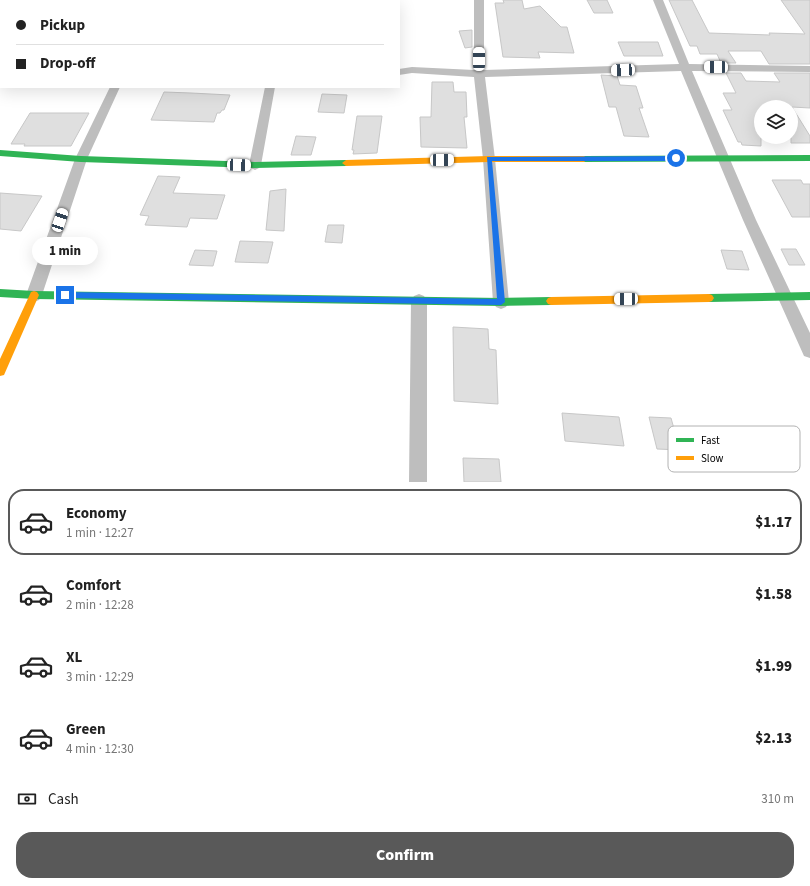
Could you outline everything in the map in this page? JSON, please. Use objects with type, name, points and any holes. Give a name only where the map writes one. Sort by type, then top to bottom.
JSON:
[{"type":"street","points":[[479,0],[479,74],[489,159],[501,302]]},
{"type":"street","points":[[658,0],[723,158],[783,296],[810,350]]},
{"type":"street","points":[[400,72],[412,70],[479,74],[685,67],[810,69]]},
{"type":"street","points":[[0,371],[34,295],[81,160],[115,88]]},
{"type":"street","points":[[255,165],[270,88]]},
{"type":"street","points":[[0,153],[81,160],[255,165],[489,159],[810,158]]},
{"type":"street","points":[[0,293],[34,295],[501,302],[810,296]]},
{"type":"street","points":[[418,482],[419,301]]},
{"type":"building","points":[[503,0],[522,0],[524,9],[540,6],[561,27],[567,27],[574,53],[538,52],[540,58],[503,57],[495,3],[504,3]]},
{"type":"building","points":[[587,0],[607,0],[613,13],[594,13]]},
{"type":"building","points":[[669,0],[692,0],[709,33],[770,35],[769,33],[805,34],[781,0],[810,0],[810,64],[769,64],[761,51],[728,51],[736,63],[721,63],[717,54],[700,54],[697,46],[690,46]]},
{"type":"building","points":[[472,30],[472,47],[465,48],[459,31]]},
{"type":"building","points":[[618,42],[658,42],[663,56],[624,56]]},
{"type":"building","points":[[726,73],[741,73],[746,81],[780,82],[774,73],[810,73],[810,108],[798,107],[798,100],[754,100],[754,144],[761,144],[761,146],[742,145],[741,142],[738,142],[723,110],[732,110],[723,93],[736,93]]},
{"type":"building","points":[[601,75],[617,76],[620,85],[636,86],[643,108],[639,108],[649,137],[624,136],[616,107],[609,107]]},
{"type":"building","points":[[432,82],[453,82],[454,92],[466,92],[467,117],[464,117],[467,148],[421,147],[420,117],[431,117]]},
{"type":"building","points":[[164,92],[230,95],[224,110],[217,113],[214,122],[151,120]]},
{"type":"building","points":[[322,94],[347,95],[344,113],[318,112]]},
{"type":"building","points":[[30,113],[89,113],[71,146],[24,146],[25,144],[11,144]]},
{"type":"building","points":[[357,116],[382,116],[377,153],[353,154],[354,150],[352,150]]},
{"type":"building","points":[[798,117],[810,136],[810,143],[798,143]]},
{"type":"building","points":[[296,136],[316,137],[311,155],[291,155]]},
{"type":"building","points":[[158,176],[180,177],[173,193],[225,195],[217,219],[190,218],[187,227],[145,225],[149,216],[140,215]]},
{"type":"building","points":[[772,180],[801,180],[803,184],[810,184],[810,217],[792,217]]},
{"type":"building","points":[[286,189],[284,231],[266,230],[270,191]]},
{"type":"building","points":[[0,193],[42,196],[21,231],[0,229]]},
{"type":"building","points":[[328,225],[344,225],[342,243],[325,242]]},
{"type":"building","points":[[240,241],[273,242],[268,263],[235,262]]},
{"type":"building","points":[[781,249],[796,249],[805,265],[789,265]]},
{"type":"building","points":[[195,250],[217,251],[213,266],[189,265]]},
{"type":"building","points":[[721,250],[742,251],[749,270],[727,269]]},
{"type":"building","points":[[453,327],[488,329],[489,349],[496,350],[498,404],[454,401]]},
{"type":"building","points":[[562,413],[619,417],[624,446],[565,441]]},
{"type":"building","points":[[649,417],[671,418],[673,426],[668,426],[668,449],[657,449]]},
{"type":"building","points":[[463,458],[499,459],[501,482],[464,482]]},
{"type":"traffic: fast","points":[[0,153],[81,159],[255,165],[346,163]]},
{"type":"traffic: fast","points":[[584,159],[810,158]]},
{"type":"traffic: fast","points":[[0,293],[34,295],[501,302],[551,301]]},
{"type":"traffic: fast","points":[[709,298],[810,296]]},
{"type":"traffic: slow","points":[[346,163],[489,159],[584,159]]},
{"type":"traffic: slow","points":[[0,371],[34,295]]},
{"type":"traffic: slow","points":[[551,301],[709,298]]},
{"type":"route","points":[[65,295],[501,302],[489,159],[676,158]]}]
